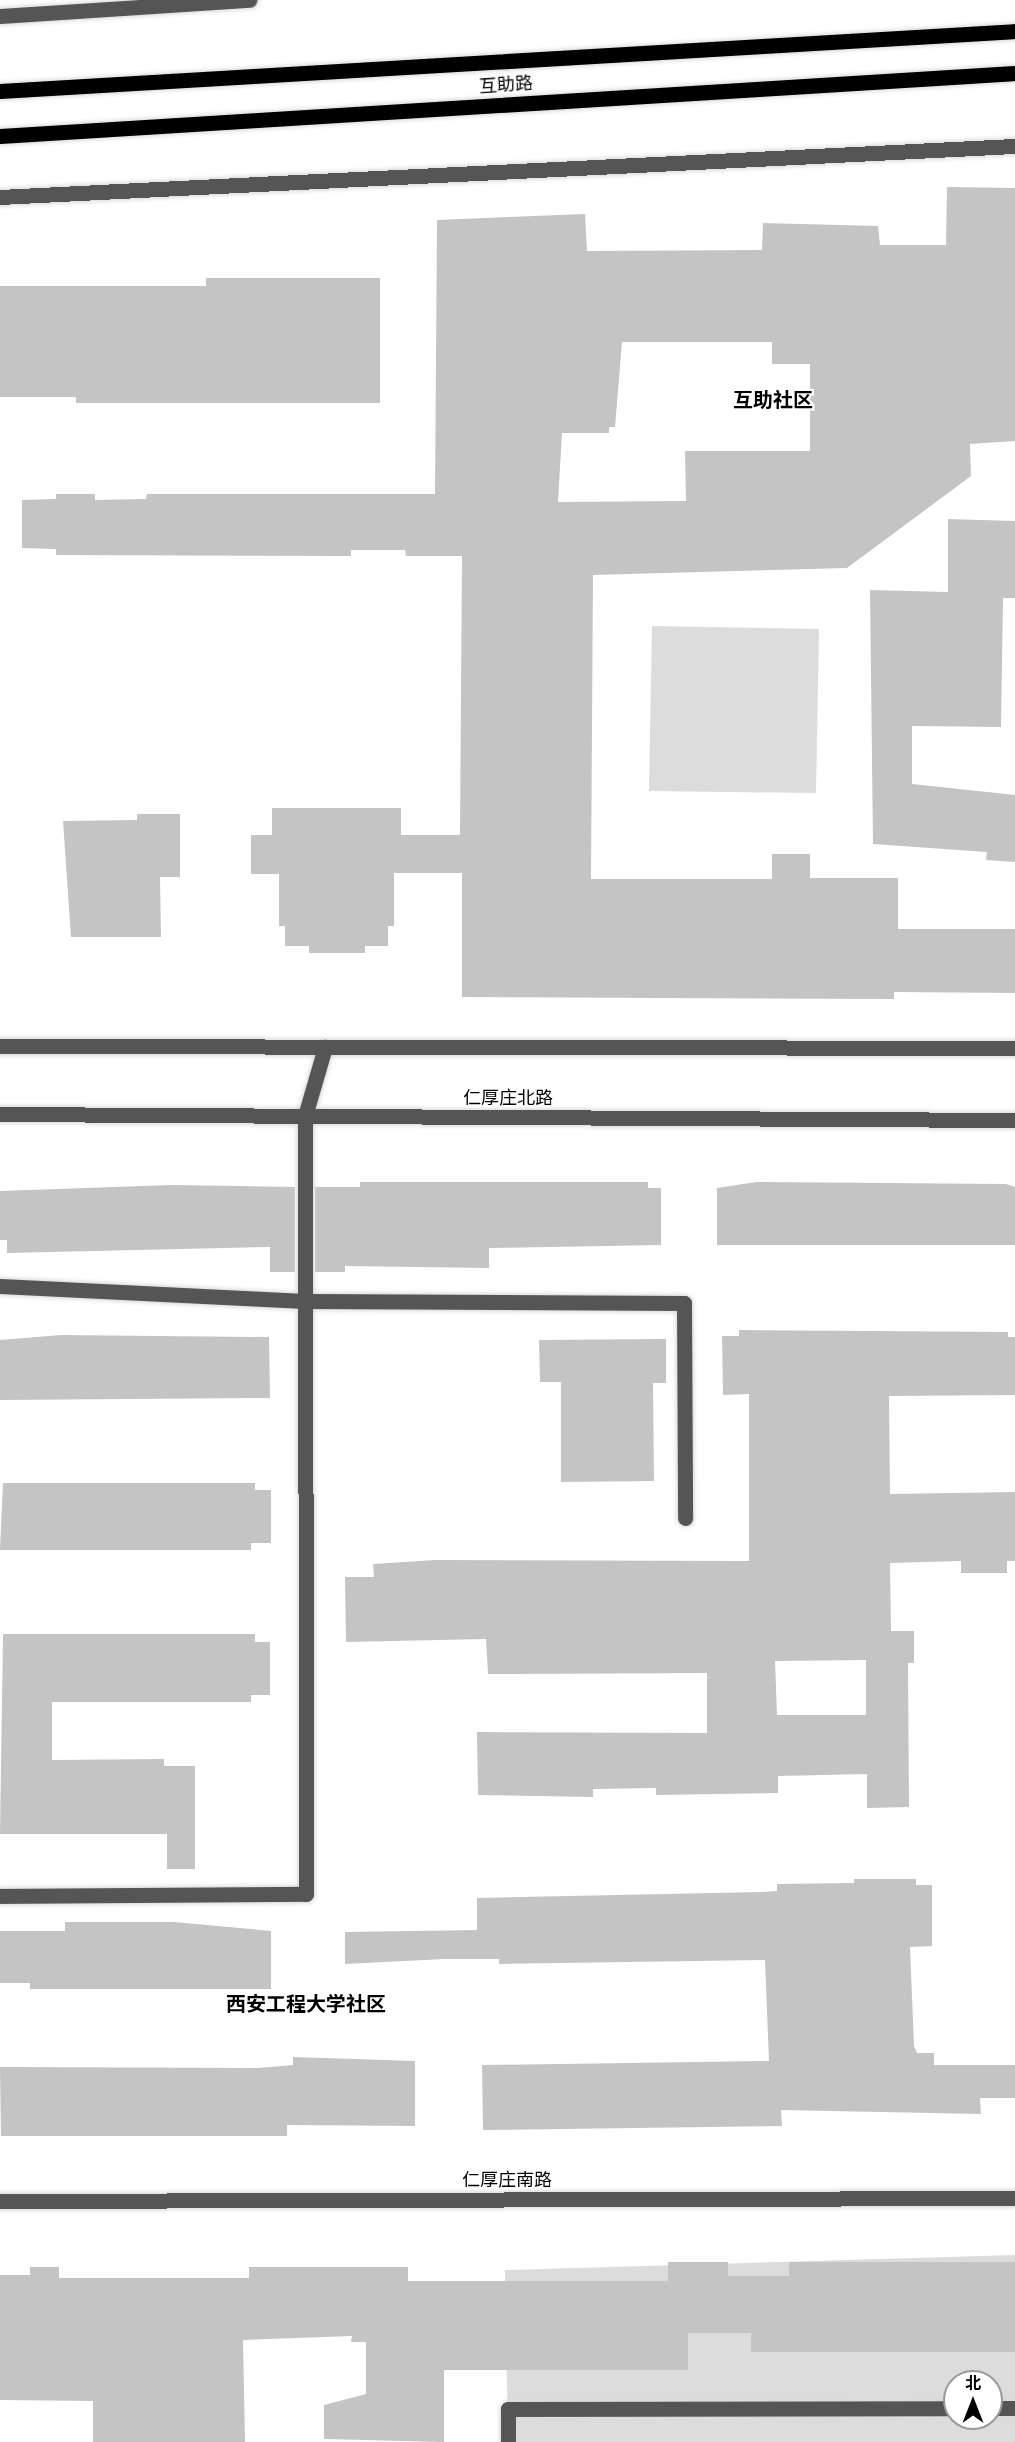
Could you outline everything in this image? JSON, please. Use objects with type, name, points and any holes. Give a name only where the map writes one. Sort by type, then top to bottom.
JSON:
[{"type":"main road","name":"互助路","points":[[0,91],[1015,31]]},
{"type":"main road","name":"互助路","points":[[0,136],[1015,73]]},
{"type":"street","points":[[0,16],[249,0]]},
{"type":"street","points":[[0,197],[1015,146]]},
{"type":"street","points":[[0,1046],[1015,1048]]},
{"type":"street","points":[[0,1896],[306,1894],[305,1116],[324,1047]]},
{"type":"street","name":"仁厚庄北路","points":[[0,1113],[1015,1120]]},
{"type":"street","points":[[0,1286],[305,1301],[684,1303],[685,1518]]},
{"type":"street","name":"仁厚庄南路","points":[[0,2201],[1015,2198]]},
{"type":"street","points":[[508,2442],[508,2409],[943,2408]]},
{"type":"shaded area","points":[[652,626],[819,629],[816,793],[649,791]]},
{"type":"shaded area","points":[[1015,2255],[1015,2442],[508,2442],[505,2270]]},
{"type":"building","points":[[947,187],[1015,188],[1015,441],[970,444],[971,476],[847,568],[593,575],[591,879],[772,879],[772,854],[810,854],[810,878],[898,878],[898,929],[1015,929],[1015,993],[894,992],[894,999],[462,997],[462,873],[394,873],[394,926],[388,926],[388,946],[365,946],[365,953],[309,953],[309,946],[285,946],[285,926],[279,926],[279,874],[251,874],[251,835],[272,835],[272,808],[401,808],[401,835],[460,835],[462,556],[406,556],[405,550],[351,550],[351,556],[56,555],[56,549],[22,548],[22,500],[56,499],[56,494],[95,494],[95,500],[146,499],[147,494],[435,494],[437,220],[585,214],[587,251],[762,250],[763,223],[878,226],[880,245],[946,245]],"holes":[[[622,342],[772,342],[772,364],[810,364],[810,451],[685,451],[686,501],[558,502],[562,433],[609,433],[609,427],[615,427]]]},
{"type":"building","points":[[206,278],[380,278],[380,403],[76,403],[76,397],[0,397],[0,286],[206,286]]},
{"type":"building","points":[[948,519],[1015,521],[1015,598],[1003,598],[1001,727],[912,726],[912,784],[1015,795],[1015,862],[986,860],[987,852],[873,844],[870,590],[948,592]]},
{"type":"building","points":[[137,814],[180,814],[180,877],[160,877],[161,937],[71,937],[63,821],[137,820]]},
{"type":"building","points":[[360,1182],[648,1182],[648,1188],[661,1188],[661,1245],[489,1248],[489,1268],[345,1266],[345,1272],[315,1272],[315,1187],[360,1187]]},
{"type":"building","points":[[756,1182],[1006,1184],[1015,1187],[1015,1245],[717,1245],[717,1188]]},
{"type":"building","points":[[171,1185],[295,1187],[295,1272],[270,1272],[270,1247],[7,1253],[7,1240],[0,1240],[0,1191]]},
{"type":"building","points":[[739,1330],[1008,1332],[1008,1337],[1015,1337],[1015,1395],[889,1396],[890,1494],[1015,1492],[1015,1561],[1007,1561],[1007,1573],[961,1573],[961,1561],[890,1563],[891,1631],[914,1631],[914,1663],[908,1663],[909,1807],[867,1808],[867,1774],[778,1776],[778,1793],[656,1795],[656,1788],[593,1789],[593,1797],[478,1795],[477,1732],[707,1733],[707,1673],[488,1674],[486,1639],[346,1642],[345,1577],[374,1577],[373,1564],[435,1560],[749,1561],[749,1394],[723,1395],[722,1336],[739,1336]],"holes":[[[866,1660],[866,1715],[777,1715],[775,1661]]]},
{"type":"building","points":[[61,1335],[269,1337],[270,1398],[0,1400],[0,1340]]},
{"type":"building","points":[[666,1339],[666,1383],[653,1383],[654,1481],[561,1482],[561,1382],[540,1382],[539,1340]]},
{"type":"building","points":[[3,1483],[255,1483],[255,1490],[271,1490],[271,1543],[251,1543],[251,1550],[0,1550]]},
{"type":"building","points":[[3,1634],[255,1634],[255,1642],[270,1642],[270,1695],[251,1695],[251,1702],[52,1702],[52,1760],[164,1759],[164,1766],[195,1766],[195,1869],[167,1869],[167,1834],[0,1834]]},
{"type":"building","points":[[854,1879],[916,1879],[916,1885],[932,1885],[932,1946],[910,1947],[914,2046],[917,2053],[934,2053],[934,2065],[1015,2065],[1015,2098],[980,2098],[981,2114],[781,2110],[782,2126],[483,2130],[482,2065],[769,2061],[765,1960],[499,1964],[499,1959],[444,1959],[345,1964],[345,1932],[477,1930],[477,1898],[762,1892],[777,1891],[777,1884],[854,1883]]},
{"type":"building","points":[[65,1922],[174,1922],[271,1931],[271,1989],[30,1989],[30,1983],[0,1983],[0,1931],[65,1931]]},
{"type":"building","points":[[293,2057],[415,2061],[415,2126],[287,2125],[287,2136],[1,2136],[0,2067],[258,2068],[293,2065]]},
{"type":"building","points":[[668,2262],[728,2262],[728,2276],[789,2276],[789,2262],[1015,2262],[1015,2352],[751,2352],[751,2333],[688,2333],[688,2370],[444,2370],[444,2442],[324,2439],[324,2405],[366,2394],[366,2342],[351,2342],[352,2336],[243,2340],[245,2442],[93,2442],[93,2401],[0,2400],[0,2275],[30,2275],[30,2267],[59,2267],[59,2278],[249,2278],[249,2267],[408,2267],[408,2281],[668,2281]]},
{"type":"district","name":"互助社区","points":[[773,400]]},
{"type":"district","name":"西安工程大学社区","points":[[306,2004]]}]
